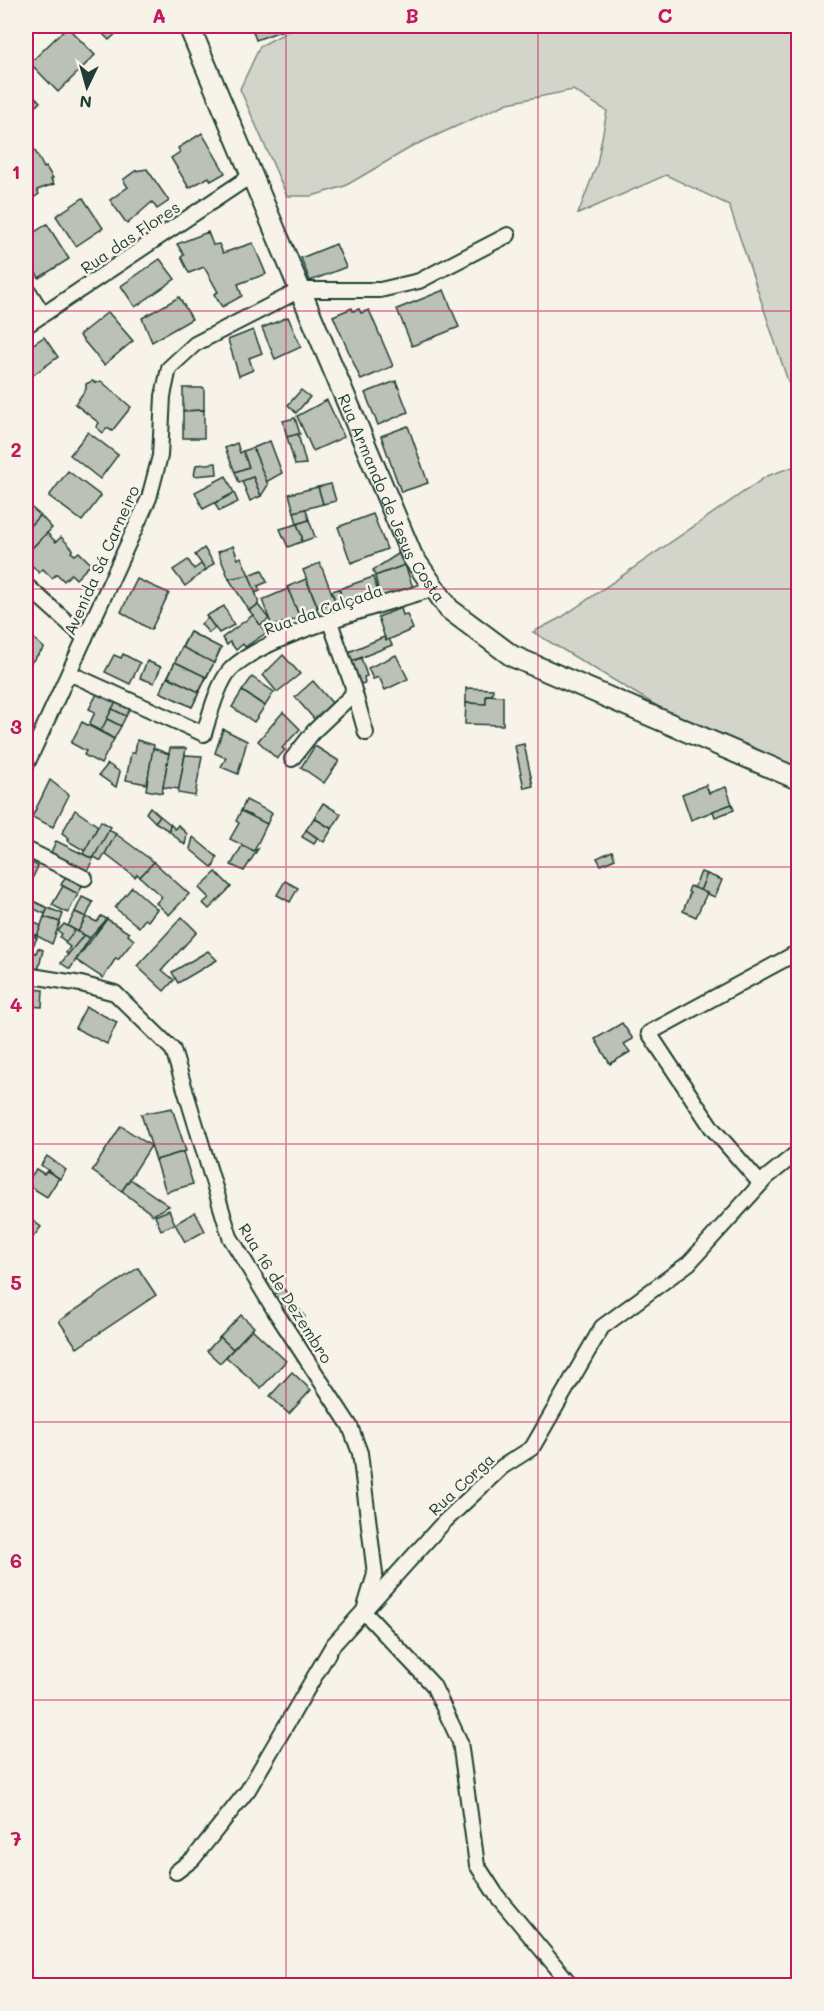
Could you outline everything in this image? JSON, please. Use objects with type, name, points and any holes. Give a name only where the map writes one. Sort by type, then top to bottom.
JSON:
[{"type":"street","name":"Rua Armando de Jesus Costa","points":[[189,26],[412,556],[449,609],[512,656],[798,779]]},
{"type":"street","name":"Rua das Flores","points":[[26,326],[252,175]]},
{"type":"street","points":[[300,290],[380,290],[419,281],[508,234]]},
{"type":"street","points":[[26,287],[43,314]]},
{"type":"street","name":"Avenida Sá Carneiro","points":[[26,766],[149,498],[160,456],[163,396],[169,368],[195,344],[300,290]]},
{"type":"street","points":[[26,585],[85,638]]},
{"type":"street","name":"Rua da Calçada","points":[[69,673],[204,734],[210,712],[229,671],[261,648],[330,622],[435,588]]},
{"type":"street","points":[[330,622],[353,687],[366,734]]},
{"type":"street","points":[[292,759],[314,731],[352,695],[353,687]]},
{"type":"street","points":[[26,849],[86,878]]},
{"type":"street","points":[[760,1183],[712,1128],[649,1033],[798,952]]},
{"type":"street","name":"Rua 16 de Dezembro","points":[[26,975],[81,984],[115,993],[173,1050],[230,1238],[350,1426],[360,1453],[375,1574],[364,1612]]},
{"type":"street","name":"Rua Corga","points":[[176,1872],[193,1859],[248,1790],[333,1645],[443,1523],[502,1467],[532,1448],[602,1327],[689,1263],[760,1183],[798,1152]]},
{"type":"street","points":[[364,1612],[434,1685],[459,1742],[477,1865],[497,1896],[572,1986]]},
{"type":"shaded area","points":[[292,26],[798,26],[798,411],[729,205],[666,175],[578,214],[597,164],[607,111],[573,90],[508,103],[415,145],[345,186],[312,196],[287,196],[240,89],[260,46],[291,30]]},
{"type":"shaded area","points":[[798,465],[798,770],[736,753],[533,632],[562,617],[767,476]]},
{"type":"building","points":[[95,26],[124,26],[109,40]]},
{"type":"building","points":[[251,26],[285,26],[286,29],[256,40]]},
{"type":"building","points":[[67,27],[95,55],[58,92],[30,63]]},
{"type":"building","points":[[26,87],[40,102],[26,116]]},
{"type":"building","points":[[202,133],[225,173],[211,181],[209,177],[189,188],[171,158],[180,152],[178,148]]},
{"type":"building","points":[[33,147],[44,168],[46,167],[53,178],[51,179],[54,184],[37,190],[39,194],[26,203],[26,152]]},
{"type":"building","points":[[147,169],[169,201],[157,209],[152,202],[127,224],[110,200],[128,187],[123,180],[135,171]]},
{"type":"building","points":[[83,198],[103,228],[76,246],[56,216]]},
{"type":"building","points":[[47,224],[69,259],[39,278],[26,257],[26,238]]},
{"type":"building","points":[[208,232],[213,245],[219,244],[223,253],[253,243],[266,274],[238,284],[242,296],[222,307],[214,294],[218,292],[204,267],[189,273],[181,257],[184,255],[177,244]]},
{"type":"building","points":[[336,244],[346,267],[310,281],[301,258]]},
{"type":"building","points":[[160,259],[175,279],[135,307],[121,286]]},
{"type":"building","points":[[444,290],[459,327],[412,346],[397,309]]},
{"type":"building","points":[[179,297],[192,319],[152,342],[142,318]]},
{"type":"building","points":[[352,308],[353,311],[359,309],[361,313],[369,310],[393,366],[361,380],[333,316]]},
{"type":"building","points":[[108,312],[133,341],[104,365],[79,335]]},
{"type":"building","points":[[288,317],[301,347],[275,359],[262,328]]},
{"type":"building","points":[[253,330],[262,353],[249,358],[253,370],[239,376],[228,340]]},
{"type":"building","points":[[44,337],[58,357],[26,380],[26,349]]},
{"type":"building","points":[[92,381],[96,383],[101,381],[131,407],[112,431],[107,428],[103,433],[96,427],[99,423],[75,404],[86,389],[86,384]]},
{"type":"building","points":[[396,381],[408,412],[378,425],[365,393]]},
{"type":"building","points":[[183,388],[204,388],[204,410],[183,411]]},
{"type":"building","points":[[301,390],[310,397],[296,413],[288,405]]},
{"type":"building","points":[[327,400],[344,437],[313,451],[297,416]]},
{"type":"building","points":[[204,410],[204,438],[183,438],[183,411]]},
{"type":"building","points":[[295,418],[300,434],[287,437],[283,421]]},
{"type":"building","points":[[408,426],[428,483],[401,492],[381,436]]},
{"type":"building","points":[[88,432],[118,455],[100,479],[70,455]]},
{"type":"building","points":[[298,434],[306,464],[295,465],[287,437]]},
{"type":"building","points":[[270,441],[282,473],[266,482],[253,448]]},
{"type":"building","points":[[237,443],[249,467],[235,472],[225,448]]},
{"type":"building","points":[[253,448],[268,485],[261,496],[253,477],[239,483],[235,472],[249,467],[243,451]]},
{"type":"building","points":[[216,463],[217,474],[194,476],[196,465]]},
{"type":"building","points":[[68,471],[101,496],[82,521],[49,496]]},
{"type":"building","points":[[226,476],[234,493],[203,509],[195,492]]},
{"type":"building","points":[[253,477],[261,496],[250,501],[242,481]]},
{"type":"building","points":[[331,484],[336,501],[323,504],[318,487]]},
{"type":"building","points":[[318,487],[323,504],[294,512],[289,494]]},
{"type":"building","points":[[234,493],[238,502],[219,511],[215,503]]},
{"type":"building","points":[[26,503],[40,515],[26,530]]},
{"type":"building","points":[[306,509],[309,520],[297,524],[294,512]]},
{"type":"building","points":[[373,514],[387,549],[351,563],[338,527]]},
{"type":"building","points":[[40,515],[52,528],[26,554],[26,530]]},
{"type":"building","points":[[309,520],[315,537],[301,542],[302,537],[297,524]]},
{"type":"building","points":[[297,524],[302,537],[301,542],[288,547],[280,529]]},
{"type":"building","points":[[47,533],[56,542],[61,537],[73,549],[71,552],[75,555],[79,552],[91,564],[76,579],[71,574],[64,581],[57,574],[52,578],[43,569],[39,573],[26,559],[26,554]]},
{"type":"building","points":[[233,546],[238,559],[241,557],[249,575],[229,579],[218,552]]},
{"type":"building","points":[[204,548],[214,563],[206,570],[195,555]]},
{"type":"building","points":[[401,552],[405,565],[375,576],[373,570]]},
{"type":"building","points":[[188,560],[194,569],[201,564],[206,570],[185,586],[173,570]]},
{"type":"building","points":[[320,563],[335,601],[318,608],[303,570]]},
{"type":"building","points":[[405,565],[414,590],[381,601],[375,576]]},
{"type":"building","points":[[262,570],[267,582],[258,586],[260,591],[255,593],[249,575]]},
{"type":"building","points":[[249,575],[258,605],[249,610],[229,579]]},
{"type":"building","points":[[373,577],[381,601],[347,613],[339,589]]},
{"type":"building","points":[[137,579],[169,593],[151,630],[121,612]]},
{"type":"building","points":[[306,579],[318,608],[300,618],[287,587]]},
{"type":"building","points":[[288,589],[300,618],[272,626],[262,600]]},
{"type":"building","points":[[339,589],[347,613],[322,621],[316,608],[335,601],[332,591]]},
{"type":"building","points":[[258,605],[269,619],[260,625],[249,610]]},
{"type":"building","points":[[224,606],[234,625],[219,633],[206,616]]},
{"type":"building","points":[[401,608],[403,615],[407,614],[413,629],[386,641],[378,617]]},
{"type":"building","points":[[253,615],[266,633],[245,647],[243,644],[236,650],[230,642],[227,645],[222,638]]},
{"type":"building","points":[[208,618],[215,628],[209,633],[201,624]]},
{"type":"building","points":[[190,632],[221,648],[214,663],[182,647]]},
{"type":"building","points":[[190,632],[221,648],[192,707],[160,692]]},
{"type":"building","points":[[29,634],[44,648],[26,668],[26,638]]},
{"type":"building","points":[[384,637],[386,641],[389,639],[392,645],[350,662],[346,653]]},
{"type":"building","points":[[182,647],[214,663],[206,677],[175,662]]},
{"type":"building","points":[[123,654],[140,663],[130,684],[105,672],[114,655],[121,658]]},
{"type":"building","points":[[283,655],[300,674],[277,692],[263,675]]},
{"type":"building","points":[[396,655],[408,679],[385,690],[379,677],[373,679],[368,668]]},
{"type":"building","points":[[361,658],[367,676],[364,677],[365,683],[356,685],[350,662]]},
{"type":"building","points":[[147,661],[161,667],[154,683],[140,678]]},
{"type":"building","points":[[175,662],[206,677],[199,692],[168,677]]},
{"type":"building","points":[[168,677],[199,692],[192,707],[160,692]]},
{"type":"building","points":[[252,677],[274,692],[265,706],[242,691]]},
{"type":"building","points":[[313,681],[333,704],[315,720],[295,697]]},
{"type":"building","points":[[466,688],[493,689],[492,695],[486,695],[486,704],[466,703]]},
{"type":"building","points":[[242,691],[265,706],[254,722],[232,707]]},
{"type":"building","points":[[98,692],[116,702],[101,731],[89,725],[95,712],[89,709]]},
{"type":"building","points":[[486,695],[503,696],[503,725],[465,724],[466,703],[486,704]]},
{"type":"building","points":[[116,702],[130,709],[126,716],[112,709]]},
{"type":"building","points":[[112,709],[126,716],[121,726],[107,719]]},
{"type":"building","points":[[283,712],[300,729],[282,748],[285,750],[277,759],[258,741]]},
{"type":"building","points":[[107,719],[121,726],[114,739],[101,731]]},
{"type":"building","points":[[82,722],[114,739],[101,764],[84,755],[86,751],[71,743]]},
{"type":"building","points":[[223,729],[247,741],[238,774],[221,767],[226,758],[215,753]]},
{"type":"building","points":[[137,740],[154,745],[147,784],[126,780],[131,753],[135,753]]},
{"type":"building","points":[[524,744],[533,786],[524,788],[515,746]]},
{"type":"building","points":[[315,746],[339,761],[324,783],[301,767]]},
{"type":"building","points":[[153,748],[169,754],[162,793],[146,790]]},
{"type":"building","points":[[170,748],[186,748],[179,789],[163,787]]},
{"type":"building","points":[[185,755],[202,756],[195,796],[178,793]]},
{"type":"building","points":[[108,764],[120,772],[116,787],[99,775]]},
{"type":"building","points":[[50,780],[69,795],[53,827],[32,817]]},
{"type":"building","points":[[706,785],[709,793],[726,787],[732,804],[691,820],[682,794]]},
{"type":"building","points":[[246,800],[272,813],[267,824],[241,811]]},
{"type":"building","points":[[323,803],[341,814],[332,829],[314,818]]},
{"type":"building","points":[[732,804],[734,810],[715,817],[713,811]]},
{"type":"building","points":[[150,807],[160,816],[155,822],[146,813]]},
{"type":"building","points":[[75,810],[98,826],[85,851],[68,841],[69,838],[62,833]]},
{"type":"building","points":[[241,811],[267,824],[254,851],[230,839],[239,823],[236,821]]},
{"type":"building","points":[[160,816],[170,824],[169,831],[155,822]]},
{"type":"building","points":[[314,818],[332,829],[324,842],[306,830]]},
{"type":"building","points":[[101,821],[111,827],[93,859],[83,854]]},
{"type":"building","points":[[170,824],[175,829],[178,825],[187,834],[185,845],[169,831]]},
{"type":"building","points":[[109,830],[116,834],[101,861],[94,857]]},
{"type":"building","points":[[306,830],[317,838],[314,844],[302,837]]},
{"type":"building","points":[[116,834],[154,862],[140,877],[137,874],[135,877],[105,854]]},
{"type":"building","points":[[193,837],[217,857],[213,868],[190,849]]},
{"type":"building","points":[[56,841],[93,859],[86,874],[49,857]]},
{"type":"building","points":[[242,846],[254,851],[258,849],[244,871],[231,865]]},
{"type":"building","points":[[612,851],[615,859],[601,865],[597,858]]},
{"type":"building","points":[[26,860],[38,866],[26,892]]},
{"type":"building","points":[[154,862],[189,894],[169,915],[156,903],[162,897],[140,877]]},
{"type":"building","points":[[68,872],[85,881],[78,894],[61,885]]},
{"type":"building","points":[[216,872],[231,887],[209,909],[203,903],[209,898],[199,888]]},
{"type":"building","points":[[701,872],[707,874],[700,891],[694,888]]},
{"type":"building","points":[[707,874],[722,880],[715,897],[700,891]]},
{"type":"building","points":[[285,881],[298,888],[290,902],[277,895]]},
{"type":"building","points":[[63,886],[78,894],[68,913],[52,905]]},
{"type":"building","points":[[690,886],[707,893],[696,917],[683,911],[690,893],[688,892]]},
{"type":"building","points":[[132,887],[157,909],[148,921],[145,919],[139,927],[115,908]]},
{"type":"building","points":[[82,897],[93,902],[86,917],[75,912]]},
{"type":"building","points":[[29,899],[48,908],[45,914],[26,905]]},
{"type":"building","points":[[48,908],[63,914],[60,922],[44,917]]},
{"type":"building","points":[[75,912],[86,917],[78,932],[68,926]]},
{"type":"building","points":[[101,916],[107,919],[90,938],[78,932],[86,917],[97,922]]},
{"type":"building","points":[[44,917],[60,922],[52,944],[37,936]]},
{"type":"building","points":[[182,917],[197,932],[162,970],[174,980],[164,991],[137,966]]},
{"type":"building","points":[[26,918],[41,926],[37,936],[26,931]]},
{"type":"building","points":[[107,919],[129,933],[128,935],[134,940],[118,960],[116,958],[103,978],[76,960]]},
{"type":"building","points":[[64,924],[75,930],[66,942],[60,937],[62,934],[58,931]]},
{"type":"building","points":[[75,930],[84,935],[70,956],[66,953],[70,947],[65,943]]},
{"type":"building","points":[[26,932],[37,938],[33,946],[26,945]]},
{"type":"building","points":[[84,935],[90,938],[70,969],[61,963]]},
{"type":"building","points":[[38,948],[43,950],[38,971],[26,968],[26,950],[36,953]]},
{"type":"building","points":[[208,951],[217,960],[178,983],[172,972]]},
{"type":"building","points":[[26,988],[31,989],[28,1017],[26,1017]]},
{"type":"building","points":[[31,989],[43,990],[42,1007],[30,1006]]},
{"type":"building","points":[[86,1007],[117,1022],[107,1044],[75,1028]]},
{"type":"building","points":[[622,1023],[633,1039],[624,1044],[630,1052],[610,1064],[595,1039]]},
{"type":"building","points":[[172,1108],[186,1151],[156,1160],[141,1114]]},
{"type":"building","points":[[121,1126],[151,1146],[122,1191],[92,1171]]},
{"type":"building","points":[[183,1152],[193,1184],[166,1192],[156,1160]]},
{"type":"building","points":[[47,1156],[66,1170],[60,1179],[41,1165]]},
{"type":"building","points":[[36,1169],[44,1174],[47,1171],[59,1178],[47,1197],[26,1184]]},
{"type":"building","points":[[130,1179],[169,1206],[153,1215],[122,1191]]},
{"type":"building","points":[[169,1210],[175,1224],[161,1230],[155,1216]]},
{"type":"building","points":[[195,1212],[205,1231],[185,1242],[175,1224]]},
{"type":"building","points":[[32,1220],[41,1227],[26,1246],[26,1229]]},
{"type":"building","points":[[138,1268],[156,1295],[77,1348],[59,1321]]},
{"type":"building","points":[[274,1275],[283,1288],[272,1297],[262,1284]]},
{"type":"building","points":[[283,1288],[291,1298],[277,1307],[270,1298]]},
{"type":"building","points":[[291,1298],[305,1317],[291,1327],[277,1307]]},
{"type":"building","points":[[241,1315],[254,1327],[233,1349],[220,1337]]},
{"type":"building","points":[[252,1329],[286,1361],[261,1388],[226,1357]]},
{"type":"building","points":[[306,1331],[315,1343],[308,1348],[299,1337]]},
{"type":"building","points":[[220,1337],[233,1349],[220,1363],[207,1351]]},
{"type":"building","points":[[292,1372],[311,1390],[289,1414],[270,1396]]}]
